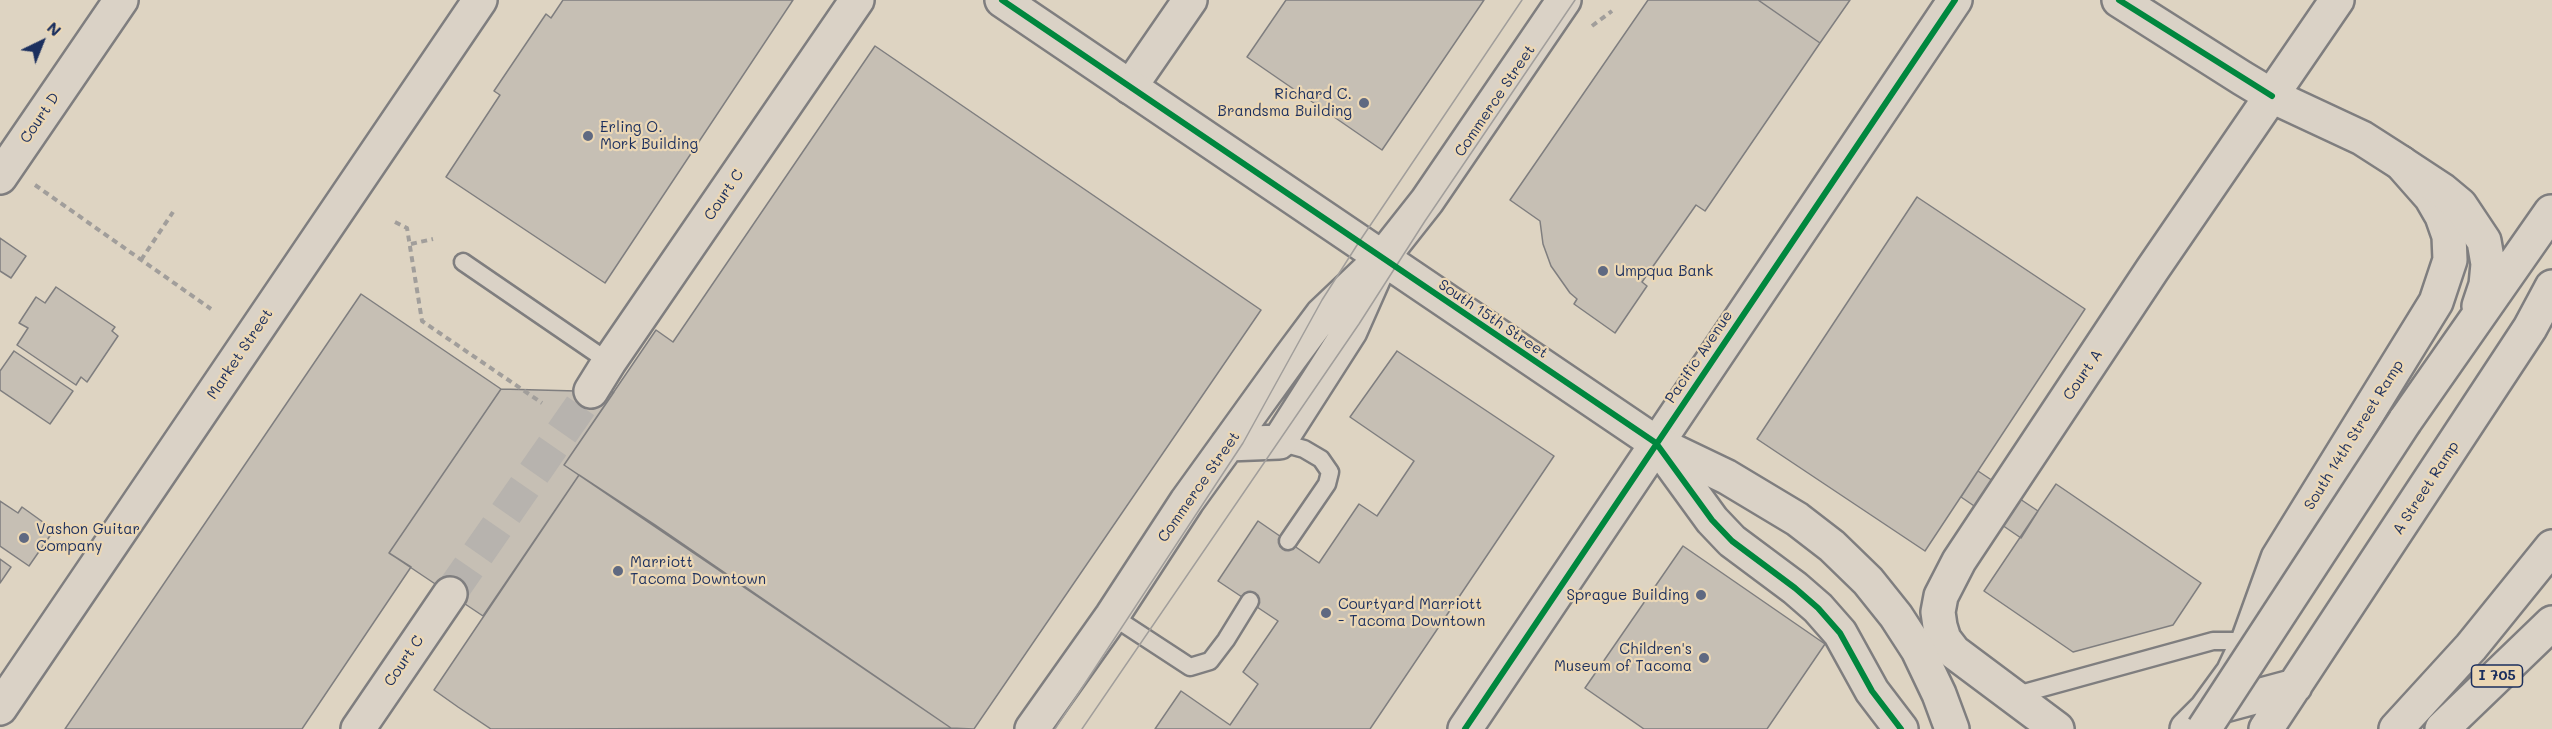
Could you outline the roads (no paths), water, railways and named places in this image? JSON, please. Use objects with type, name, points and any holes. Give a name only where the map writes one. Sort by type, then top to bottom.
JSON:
[{"type":"main road","name":"Court D","points":[[15,179],[121,0]]},
{"type":"main road","name":"Court C","points":[[591,391],[857,0]]},
{"type":"main road","name":"South 15th Street","points":[[1002,0],[1656,443],[1712,519],[1732,541],[1795,588],[1833,624],[1872,691],[1901,729]]},
{"type":"main road","points":[[1130,87],[1190,0]]},
{"type":"main road","name":"Commerce Street","points":[[1032,729],[1112,616],[1187,501],[1322,315],[1383,258],[1427,201],[1564,0]]},
{"type":"main road","name":"Pacific Avenue","points":[[1465,729],[1955,0]]},
{"type":"main road","points":[[2119,0],[2272,96],[2335,124],[2401,163],[2460,205],[2484,241],[2488,264],[2486,285],[2474,322]]},
{"type":"main road","name":"Court A","points":[[2057,729],[1954,652],[1944,639],[1938,612],[1941,596],[1959,561],[2152,270],[2337,0]]},
{"type":"main road","name":"Market Street","points":[[0,708],[470,3]]},
{"type":"main road","name":"South 14th Street Ramp","points":[[2200,724],[2233,673],[2248,640],[2278,558],[2423,325],[2444,281],[2450,260],[2449,236],[2442,216],[2418,180],[2401,163]]},
{"type":"main road","points":[[2200,724],[2551,210]]},
{"type":"main road","name":"Commerce Street","points":[[1279,442],[1350,332],[1383,258]]},
{"type":"main road","name":"A Street Ramp","points":[[2266,729],[2530,328],[2552,286]]},
{"type":"main road","points":[[1228,444],[1279,442]]},
{"type":"main road","points":[[1656,443],[1727,477],[1797,519],[1823,539],[1868,581],[1896,616],[1918,650],[1939,694],[1952,729]]},
{"type":"main road","points":[[2396,729],[2471,647],[2552,547]]},
{"type":"main road","name":"Court C","points":[[358,729],[450,594]]},
{"type":"main road","name":"I 705","points":[[2442,729],[2552,623]]},
{"type":"main road","points":[[2200,724],[2295,686]]},
{"type":"lane","points":[[463,262],[609,362]]},
{"type":"lane","points":[[1279,442],[1304,449],[1321,459],[1330,472],[1327,484],[1288,542]]},
{"type":"lane","points":[[1112,616],[1190,668],[1210,661],[1250,601]]},
{"type":"lane","points":[[2013,696],[2213,641],[2248,640]]},
{"type":"tunnel","points":[[450,594],[591,391]]},
{"type":"tram line","points":[[1055,729],[1243,443],[1322,300],[1359,242],[1522,0]]},
{"type":"tram line","points":[[1082,729],[1359,324],[1425,221],[1575,0]]},
{"type":"place","name":"Richard C. Brandsma Building","points":[[1364,103]]},
{"type":"place","name":"Erling O. Mork Building","points":[[588,136]]},
{"type":"place","name":"Umpqua Bank","points":[[1603,271]]},
{"type":"place","name":"Vashon Guitar Company","points":[[24,538]]},
{"type":"place","name":"Marriott Tacoma Downtown","points":[[618,571]]},
{"type":"place","name":"Sprague Building","points":[[1701,595]]},
{"type":"place","name":"Courtyard Marriott - Tacoma Downtown","points":[[1326,613]]},
{"type":"place","name":"Children's Museum of Tacoma","points":[[1704,658]]}]
